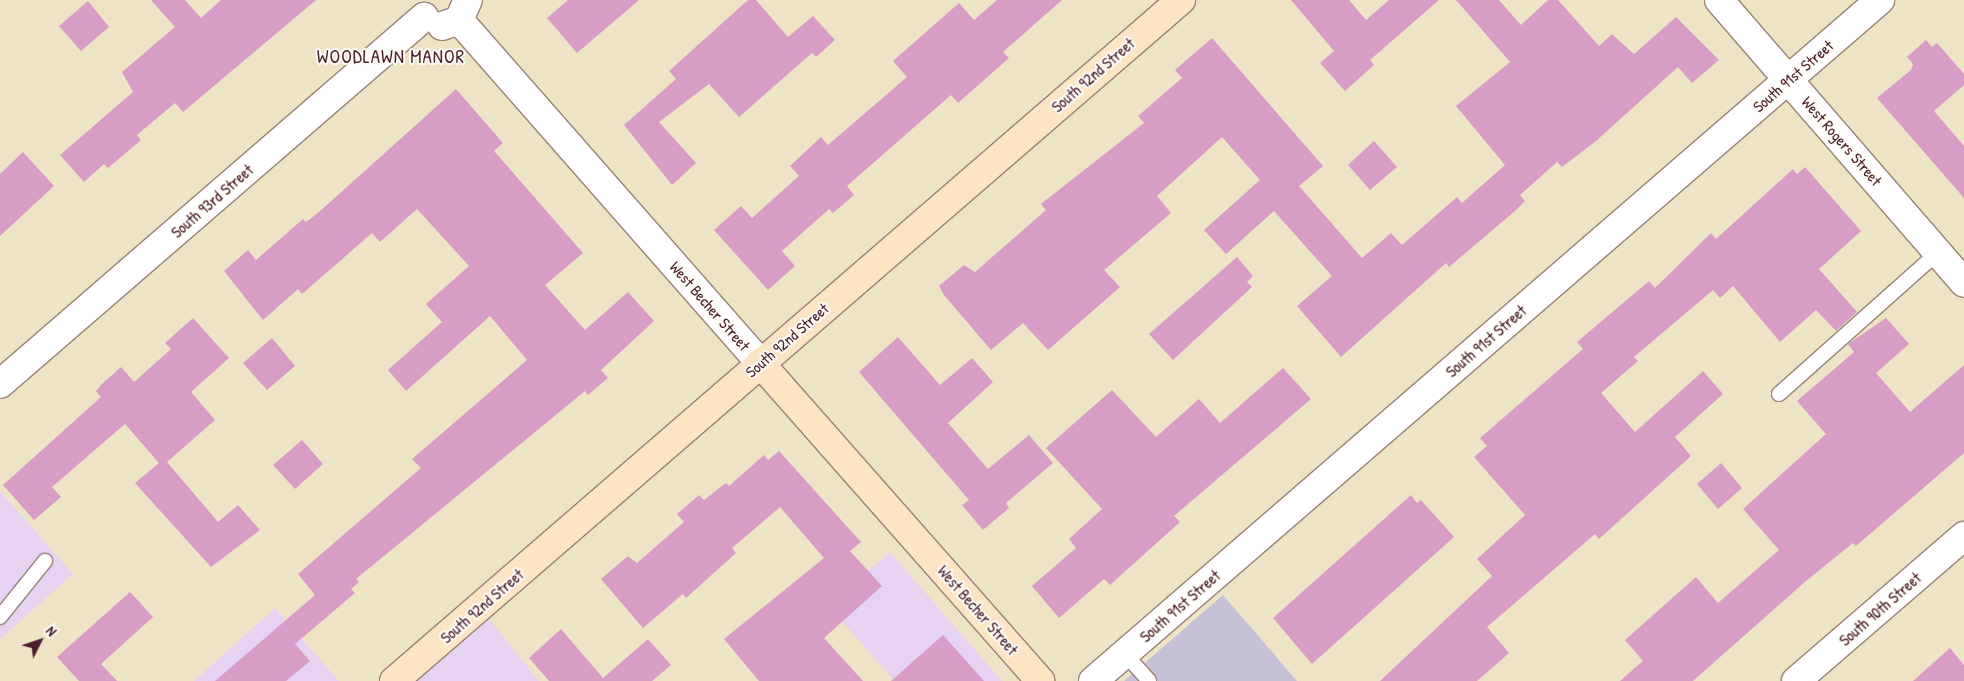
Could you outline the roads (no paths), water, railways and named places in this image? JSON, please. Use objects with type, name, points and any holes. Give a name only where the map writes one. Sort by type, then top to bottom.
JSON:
[{"type":"street","name":"South 92nd Street","points":[[394,681],[1181,0]]},
{"type":"street","name":"West Rogers Street","points":[[1719,0],[1964,283]]},
{"type":"street","name":"South 91st Street","points":[[1093,681],[1880,0]]},
{"type":"street","points":[[421,8],[441,26],[464,10]]},
{"type":"street","name":"South 93rd Street","points":[[0,384],[421,8]]},
{"type":"street","name":"West Becher Street","points":[[464,10],[760,363],[1040,681]]},
{"type":"street","name":"South 90th Street","points":[[1796,681],[1964,536]]},
{"type":"lane","points":[[1779,394],[1937,253]]},
{"type":"lane","points":[[0,617],[45,561]]},
{"type":"lane","points":[[1125,654],[1149,681]]},
{"type":"district","name":"WOODLAWN MANOR","points":[[391,57]]}]
